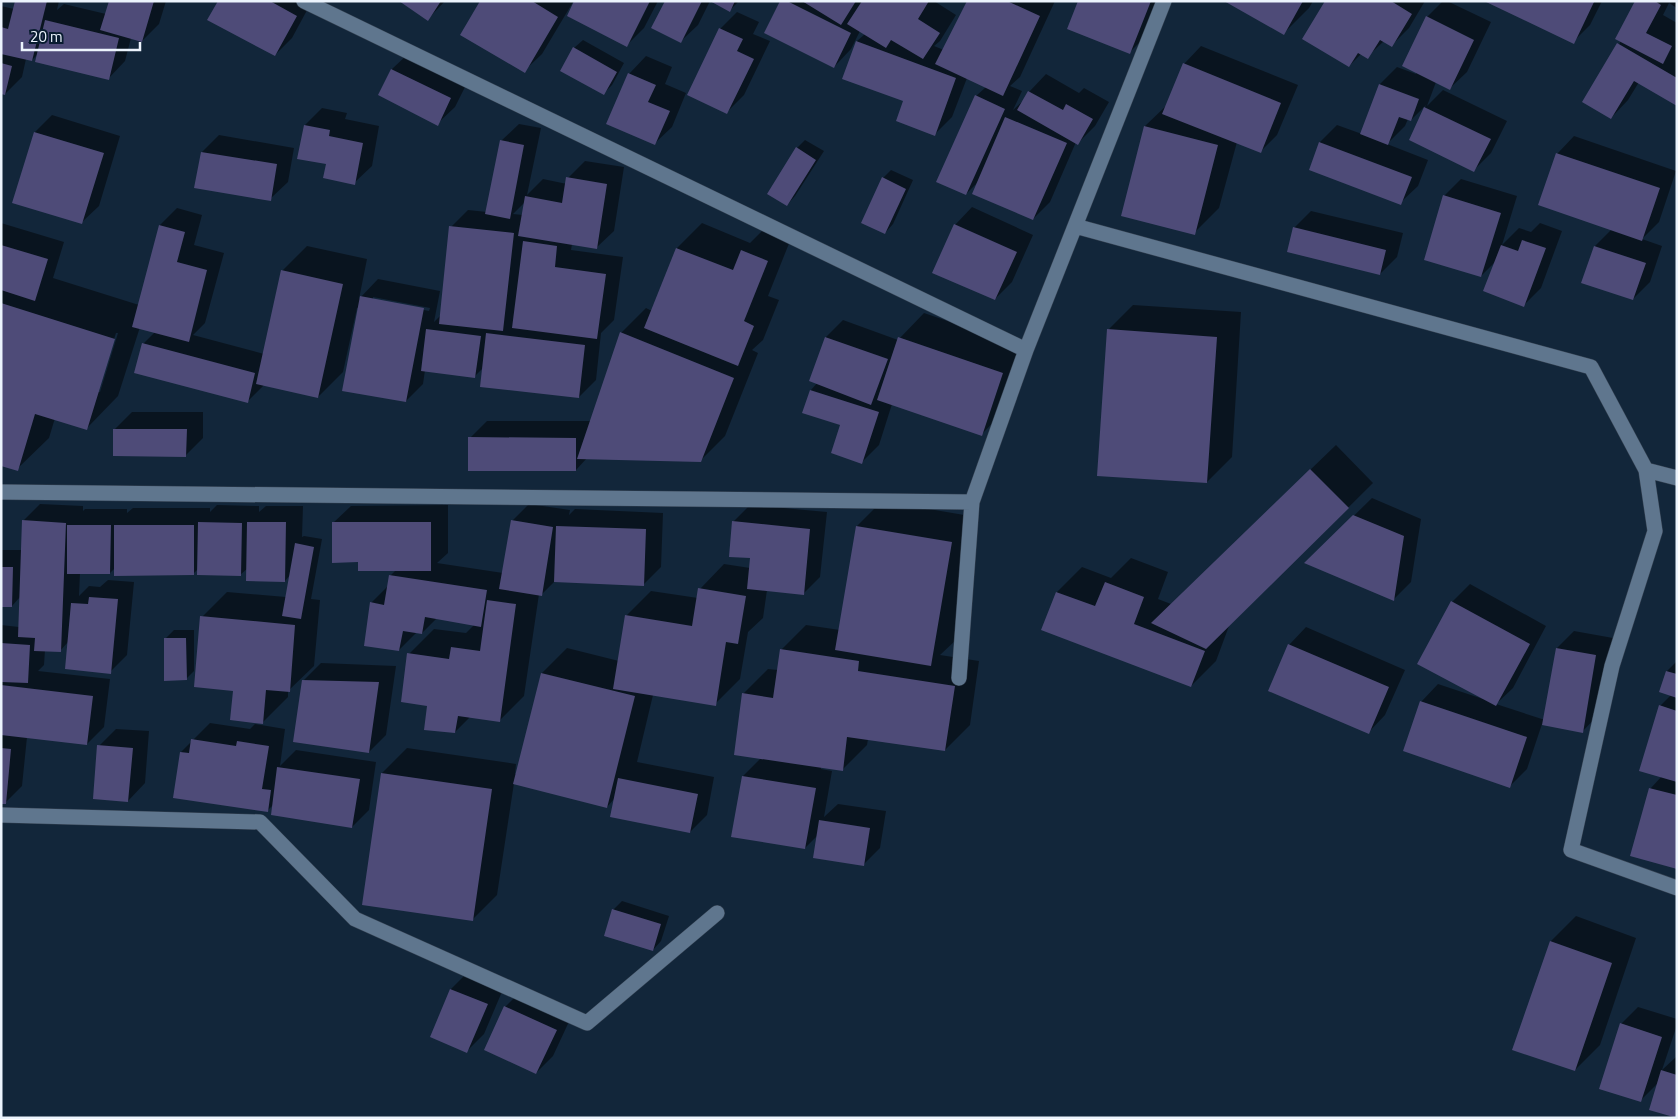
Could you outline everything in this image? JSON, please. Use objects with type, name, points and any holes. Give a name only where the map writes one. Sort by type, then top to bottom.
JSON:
[{"type":"street","points":[[304,1],[1026,350]]},
{"type":"street","points":[[959,678],[972,502],[1026,350],[1164,1]]},
{"type":"street","points":[[1075,226],[1591,367],[1646,470],[1655,531],[1612,666],[1570,850],[1677,888]]},
{"type":"street","points":[[1646,470],[1677,478]]},
{"type":"street","points":[[1,492],[972,502]]},
{"type":"street","points":[[1,815],[260,822],[355,919],[587,1022],[717,913]]},
{"type":"building","points":[[15,1],[47,1],[32,61],[1,54],[1,27],[8,29]]},
{"type":"building","points":[[109,1],[154,1],[142,42],[100,30]]},
{"type":"building","points":[[218,1],[270,1],[297,16],[275,56],[207,20]]},
{"type":"building","points":[[399,1],[441,1],[428,21]]},
{"type":"building","points":[[480,1],[532,1],[558,17],[525,73],[460,35]]},
{"type":"building","points":[[574,1],[650,1],[627,47],[567,16]]},
{"type":"building","points":[[665,1],[702,1],[681,43],[651,28]]},
{"type":"building","points":[[710,1],[735,1],[730,12]]},
{"type":"building","points":[[780,1],[787,1],[851,33],[834,68],[764,33]]},
{"type":"building","points":[[802,1],[856,1],[841,25]]},
{"type":"building","points":[[862,1],[929,1],[918,19],[940,33],[923,59],[891,40],[886,48],[847,24]]},
{"type":"building","points":[[967,1],[1007,1],[1040,16],[1003,96],[935,64]]},
{"type":"building","points":[[1078,1],[1151,1],[1130,54],[1067,29]]},
{"type":"building","points":[[1224,1],[1303,1],[1284,35]]},
{"type":"building","points":[[1325,1],[1391,1],[1412,14],[1392,47],[1380,40],[1368,59],[1358,53],[1349,67],[1302,39]]},
{"type":"building","points":[[1484,1],[1592,1],[1594,2],[1574,44]]},
{"type":"building","points":[[1635,1],[1655,1],[1661,5],[1646,33],[1672,46],[1663,64],[1615,39]]},
{"type":"building","points":[[1426,16],[1474,40],[1450,90],[1402,66]]},
{"type":"building","points":[[45,20],[119,38],[109,80],[35,62]]},
{"type":"building","points":[[719,28],[743,39],[737,51],[754,59],[727,114],[687,95]]},
{"type":"building","points":[[856,41],[956,78],[935,136],[896,121],[903,101],[842,79]]},
{"type":"building","points":[[1617,43],[1677,78],[1677,106],[1634,81],[1611,119],[1582,102]]},
{"type":"building","points":[[573,47],[617,72],[604,95],[560,71]]},
{"type":"building","points":[[1,63],[12,66],[5,95],[1,94]]},
{"type":"building","points":[[1183,63],[1281,103],[1261,153],[1162,114]]},
{"type":"building","points":[[391,69],[451,98],[438,126],[378,95]]},
{"type":"building","points":[[628,73],[656,85],[648,102],[670,111],[655,145],[606,124]]},
{"type":"building","points":[[1379,84],[1419,99],[1411,121],[1399,117],[1388,145],[1360,134]]},
{"type":"building","points":[[1028,91],[1063,110],[1066,104],[1093,119],[1078,145],[1017,110]]},
{"type":"building","points":[[975,95],[1005,109],[966,195],[936,182]]},
{"type":"building","points":[[1424,107],[1491,139],[1474,172],[1409,140]]},
{"type":"building","points":[[1005,117],[1067,143],[1033,220],[972,194]]},
{"type":"building","points":[[304,125],[330,130],[329,136],[363,143],[355,185],[323,178],[326,164],[297,159]]},
{"type":"building","points":[[1144,126],[1218,145],[1195,235],[1121,216]]},
{"type":"building","points":[[34,132],[104,153],[82,224],[12,203]]},
{"type":"building","points":[[500,140],[524,145],[510,219],[485,214]]},
{"type":"building","points":[[1319,142],[1412,177],[1401,205],[1309,170]]},
{"type":"building","points":[[796,147],[816,160],[787,206],[767,194]]},
{"type":"building","points":[[201,152],[277,164],[271,201],[194,188]]},
{"type":"building","points":[[1556,153],[1660,188],[1642,241],[1538,205]]},
{"type":"building","points":[[566,177],[607,184],[597,249],[518,236],[525,196],[562,203]]},
{"type":"building","points":[[882,177],[906,189],[885,234],[861,223]]},
{"type":"building","points":[[1443,195],[1501,213],[1481,277],[1424,260]]},
{"type":"building","points":[[954,224],[1017,252],[995,300],[932,273]]},
{"type":"building","points":[[159,225],[185,232],[177,262],[207,270],[189,342],[132,327]]},
{"type":"building","points":[[449,226],[514,233],[503,331],[439,324]]},
{"type":"building","points":[[1293,227],[1386,250],[1380,275],[1287,252]]},
{"type":"building","points":[[1522,240],[1546,248],[1524,307],[1483,291],[1501,245],[1518,251]]},
{"type":"building","points":[[523,241],[557,246],[555,267],[606,274],[597,339],[512,328]]},
{"type":"building","points":[[1,245],[48,259],[35,301],[1,290]]},
{"type":"building","points":[[1594,246],[1646,263],[1633,300],[1581,283]]},
{"type":"building","points":[[676,248],[733,270],[741,250],[768,261],[744,321],[754,326],[738,366],[644,328]]},
{"type":"building","points":[[281,270],[343,284],[318,398],[256,384]]},
{"type":"building","points":[[360,296],[424,308],[406,402],[342,391]]},
{"type":"building","points":[[1,303],[115,339],[87,430],[35,414],[18,471],[1,466]]},
{"type":"building","points":[[426,329],[481,336],[475,378],[421,371]]},
{"type":"building","points":[[1107,329],[1217,337],[1207,483],[1097,476]]},
{"type":"building","points":[[620,332],[734,378],[701,462],[577,459]]},
{"type":"building","points":[[486,333],[585,345],[579,398],[480,387]]},
{"type":"building","points":[[825,337],[888,359],[871,405],[809,381]]},
{"type":"building","points":[[898,337],[1003,373],[982,436],[877,400]]},
{"type":"building","points":[[142,343],[255,373],[248,403],[134,373]]},
{"type":"building","points":[[810,390],[879,412],[862,464],[831,453],[840,425],[802,413]]},
{"type":"building","points":[[113,429],[187,429],[186,457],[113,456]]},
{"type":"building","points":[[468,437],[576,438],[576,471],[468,471]]},
{"type":"building","points":[[1310,469],[1349,508],[1206,649],[1151,623]]},
{"type":"building","points":[[1353,515],[1404,536],[1394,601],[1304,563]]},
{"type":"building","points":[[22,520],[66,523],[61,652],[34,651],[35,638],[18,637]]},
{"type":"building","points":[[511,520],[553,527],[542,596],[499,589]]},
{"type":"building","points":[[732,521],[810,529],[804,595],[747,589],[750,558],[729,557]]},
{"type":"building","points":[[198,522],[242,523],[241,576],[197,575]]},
{"type":"building","points":[[247,522],[286,522],[285,582],[246,581]]},
{"type":"building","points":[[332,522],[431,522],[431,571],[358,571],[358,562],[332,563]]},
{"type":"building","points":[[67,525],[111,525],[110,574],[67,574]]},
{"type":"building","points":[[114,525],[194,525],[194,575],[114,576]]},
{"type":"building","points":[[556,526],[646,529],[644,586],[554,582]]},
{"type":"building","points":[[856,526],[952,542],[931,666],[835,650]]},
{"type":"building","points":[[295,543],[314,547],[301,619],[282,616]]},
{"type":"building","points":[[1,567],[13,567],[12,607],[1,607]]},
{"type":"building","points":[[389,575],[487,590],[481,627],[425,617],[422,634],[403,631],[399,651],[364,646],[370,602],[384,605]]},
{"type":"building","points":[[1105,582],[1144,597],[1134,624],[1205,651],[1191,687],[1041,630],[1056,592],[1095,606]]},
{"type":"building","points":[[698,588],[746,596],[738,644],[726,642],[716,706],[613,689],[625,615],[692,626]]},
{"type":"building","points":[[89,597],[118,599],[111,674],[65,669],[71,603],[88,604]]},
{"type":"building","points":[[487,600],[516,604],[500,722],[458,716],[455,733],[424,730],[427,706],[401,702],[407,653],[449,659],[451,647],[480,651]]},
{"type":"building","points":[[1451,601],[1530,644],[1496,706],[1417,664]]},
{"type":"building","points":[[200,616],[295,625],[290,692],[266,690],[263,724],[230,720],[233,691],[194,687]]},
{"type":"building","points":[[164,638],[186,638],[187,680],[164,681]]},
{"type":"building","points":[[1,643],[30,645],[28,683],[1,682]]},
{"type":"building","points":[[1288,644],[1389,687],[1369,734],[1268,691]]},
{"type":"building","points":[[1556,648],[1596,655],[1583,733],[1542,725]]},
{"type":"building","points":[[780,649],[859,661],[858,671],[955,686],[945,751],[847,737],[843,771],[734,755],[742,693],[773,698]]},
{"type":"building","points":[[1666,671],[1677,674],[1677,698],[1659,692]]},
{"type":"building","points":[[541,673],[635,696],[607,808],[513,784]]},
{"type":"building","points":[[302,680],[379,682],[369,753],[293,742]]},
{"type":"building","points":[[1,685],[93,696],[87,745],[1,735]]},
{"type":"building","points":[[1420,701],[1527,737],[1510,788],[1403,751]]},
{"type":"building","points":[[1659,705],[1677,711],[1677,782],[1639,771]]},
{"type":"building","points":[[191,739],[236,746],[237,741],[269,746],[262,789],[271,790],[268,812],[173,798],[180,752],[189,753]]},
{"type":"building","points":[[97,745],[133,748],[128,802],[93,799]]},
{"type":"building","points":[[1,748],[11,749],[6,804],[1,804]]},
{"type":"building","points":[[277,767],[360,779],[352,828],[271,815]]},
{"type":"building","points":[[381,773],[492,789],[473,921],[362,905]]},
{"type":"building","points":[[742,776],[816,788],[805,849],[731,837]]},
{"type":"building","points":[[618,778],[698,794],[690,833],[610,817]]},
{"type":"building","points":[[1649,788],[1677,795],[1677,869],[1630,856]]},
{"type":"building","points":[[819,820],[870,828],[864,866],[813,858]]},
{"type":"building","points":[[612,909],[661,924],[653,951],[604,936]]},
{"type":"building","points":[[1550,941],[1612,963],[1575,1071],[1512,1050]]},
{"type":"building","points":[[450,989],[488,1004],[467,1053],[430,1037]]},
{"type":"building","points":[[504,1006],[557,1030],[536,1074],[484,1050]]},
{"type":"building","points":[[1620,1023],[1662,1037],[1641,1102],[1599,1089]]},
{"type":"building","points":[[1661,1070],[1677,1075],[1677,1118],[1649,1110]]}]
